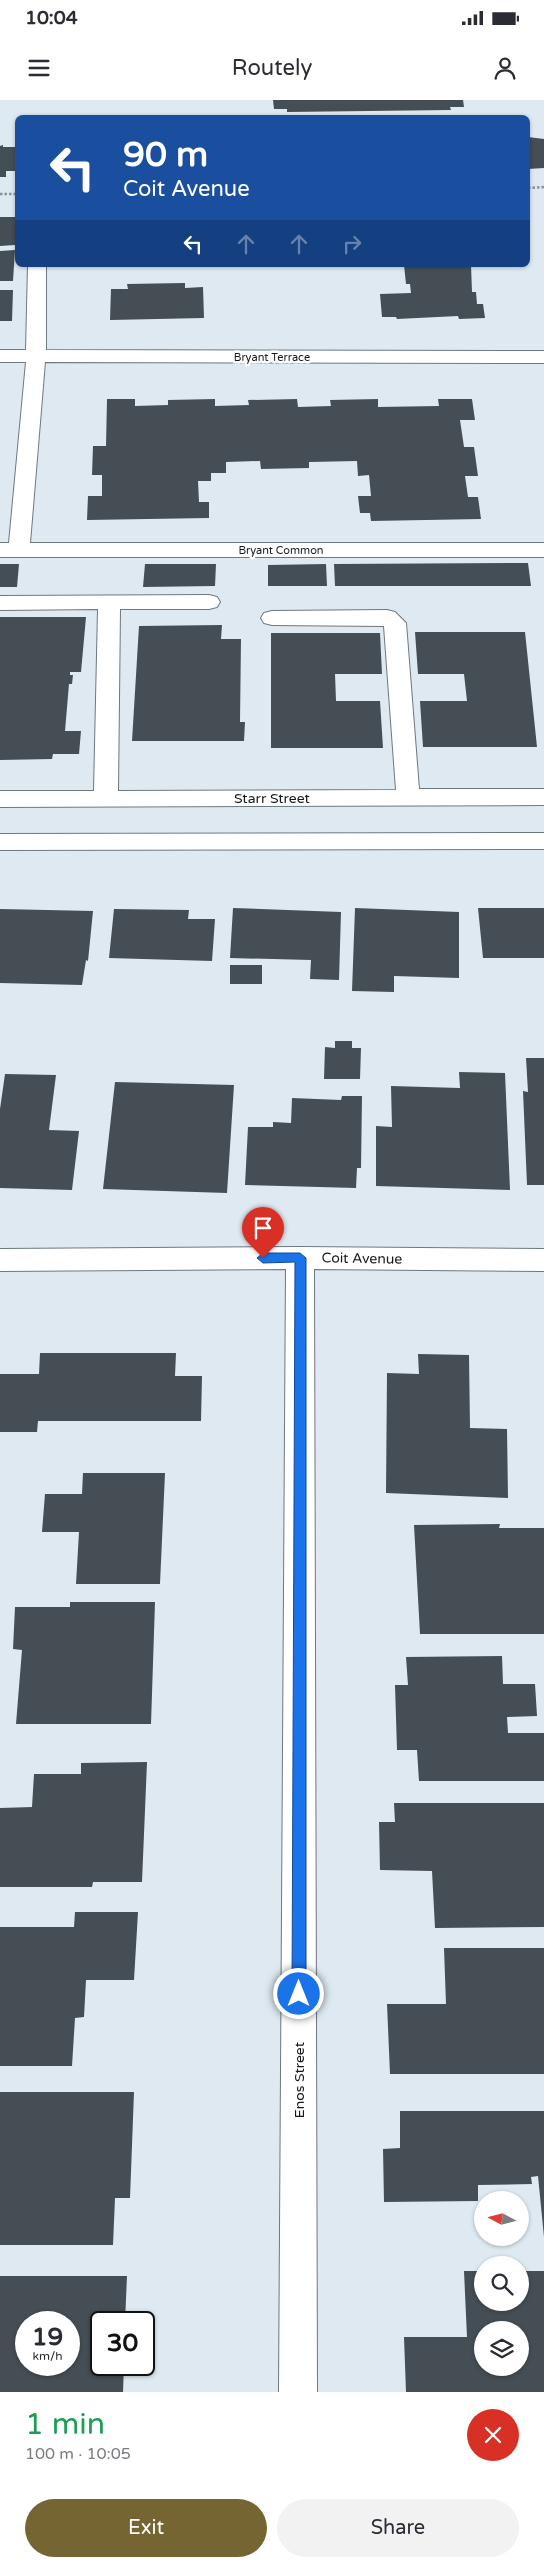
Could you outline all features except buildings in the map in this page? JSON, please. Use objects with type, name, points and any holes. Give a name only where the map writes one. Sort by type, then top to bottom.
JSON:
[{"type":"street","name":"Bryant Common","points":[[37,267],[36,356],[9,550],[544,550]]},
{"type":"street","name":"Bryant Terrace","points":[[0,356],[544,357]]},
{"type":"street","points":[[0,602],[208,602]]},
{"type":"street","points":[[106,798],[109,602]]},
{"type":"street","points":[[272,618],[388,617],[395,624],[408,798]]},
{"type":"street","name":"Starr Street","points":[[0,798],[544,798]]},
{"type":"street","points":[[0,842],[544,842]]},
{"type":"street","name":"Coit Avenue","points":[[0,1260],[300,1258],[544,1260]]},
{"type":"street","name":"Enos Street","points":[[298,2392],[300,1258]]},
{"type":"path","points":[[530,188],[544,187]]},
{"type":"path","points":[[0,194],[15,194]]},
{"type":"route","points":[[263,1258],[300,1258],[299,1994]]}]
